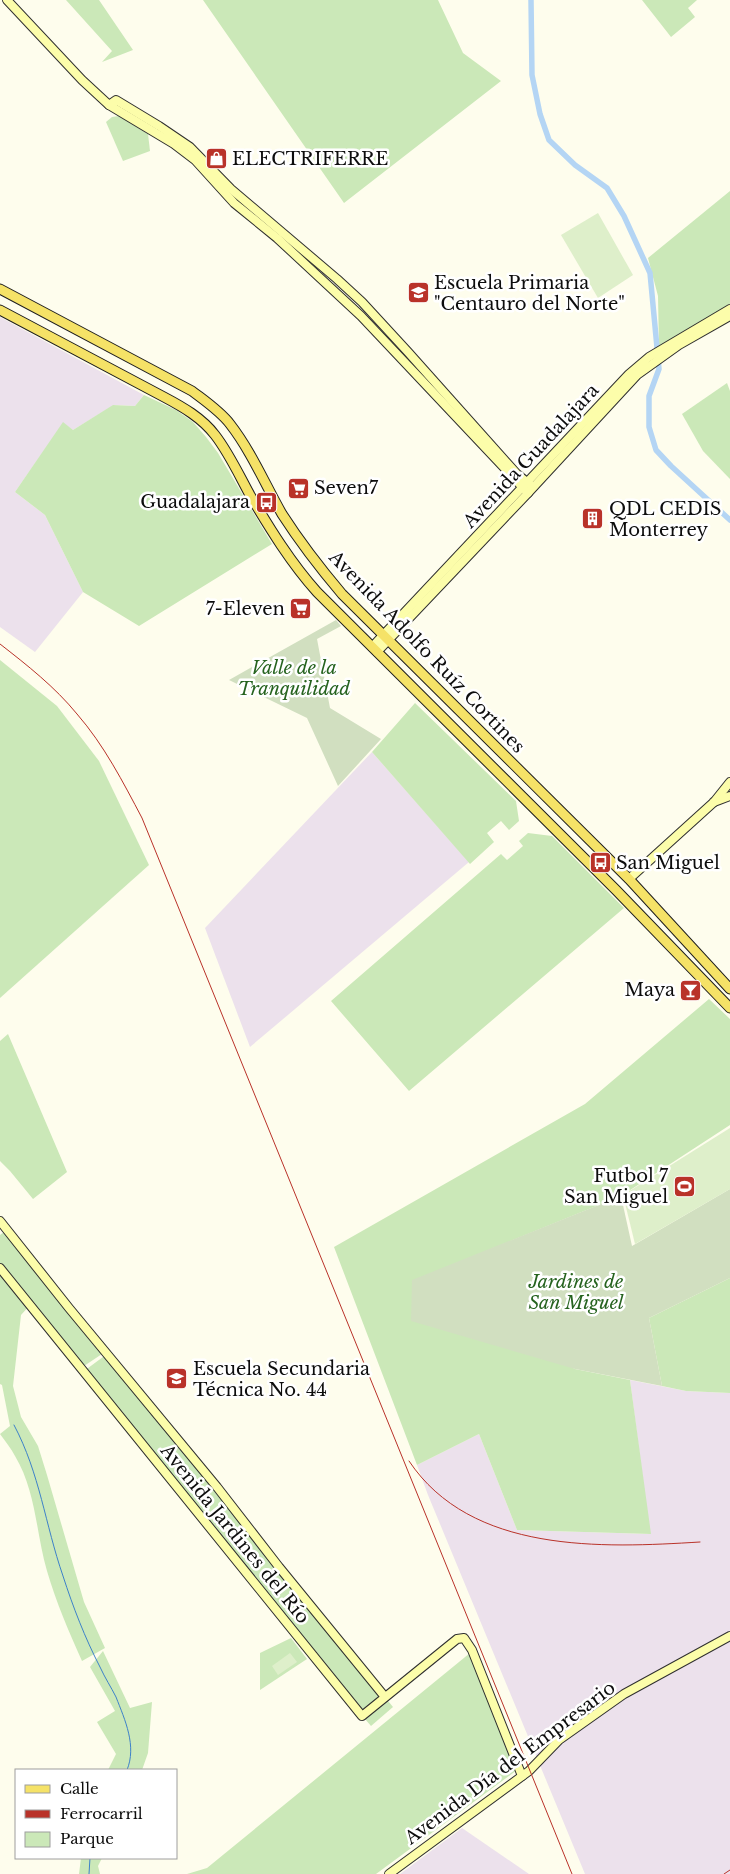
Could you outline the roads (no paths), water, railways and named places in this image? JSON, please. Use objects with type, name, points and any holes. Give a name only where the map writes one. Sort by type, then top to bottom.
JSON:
[{"type":"main road","name":"Avenida Adolfo Ruíz Cortines","points":[[0,289],[192,391],[217,410],[241,440],[283,514],[306,549],[342,594],[629,879],[730,989]]},
{"type":"main road","name":"Avenida Adolfo Ruíz Cortines","points":[[0,310],[186,409],[202,422],[215,435],[281,545],[299,571],[317,592],[616,890],[730,1008]]},
{"type":"street","points":[[7,0],[82,80],[113,102],[160,126],[198,154],[229,191],[234,203],[277,238],[361,316],[528,488]]},
{"type":"street","points":[[113,102],[116,110],[174,144],[229,191]]},
{"type":"street","name":"Avenida Guadalajara","points":[[374,649],[612,400],[647,366],[660,354],[730,309]]},
{"type":"street","name":"Avenida Guadalajara","points":[[528,488],[606,398],[649,357],[660,354],[730,316]]},
{"type":"street","points":[[629,879],[714,802],[730,782]]},
{"type":"street","points":[[714,802],[730,796]]},
{"type":"street","name":"Avenida Jardines del Río","points":[[0,1221],[68,1308],[217,1487],[385,1697],[362,1716],[0,1268]]},
{"type":"street","name":"Avenida Día del Empresario","points":[[389,1874],[529,1771],[560,1740],[624,1694],[730,1636]]},
{"type":"street","points":[[385,1697],[457,1639],[464,1638],[469,1643],[522,1776]]},
{"type":"waterway","points":[[531,0],[532,75],[540,114],[549,140],[575,165],[607,188],[624,216],[650,273],[659,369],[649,396],[649,427],[656,450],[730,520]]},
{"type":"waterway","points":[[14,1425],[30,1462],[57,1557],[75,1611],[84,1634],[116,1697],[129,1733],[131,1752],[127,1769]]},
{"type":"waterway","points":[[89,1874],[90,1859]]},
{"type":"railway","points":[[0,644],[50,686],[87,726],[113,764],[142,818],[572,1874]]},
{"type":"railway","points":[[409,1461],[435,1491],[467,1514],[502,1529],[541,1539],[581,1544],[622,1545],[700,1542]]},
{"type":"railway","points":[[724,1874],[730,1870]]},
{"type":"place","name":"ELECTRIFERRE","points":[[216,159]]},
{"type":"place","name":"Escuela Primaria \"Centauro del Norte\"","points":[[418,293]]},
{"type":"place","name":"Seven7","points":[[298,488]]},
{"type":"place","name":"Guadalajara","points":[[266,502]]},
{"type":"place","name":"QDL CEDIS Monterrey","points":[[593,519]]},
{"type":"place","name":"7-Eleven","points":[[301,609]]},
{"type":"place","name":"San Miguel","points":[[600,863]]},
{"type":"place","name":"Maya","points":[[691,990]]},
{"type":"place","name":"Futbol 7 San Miguel","points":[[684,1186]]},
{"type":"place","name":"Escuela Secundaria Técnica No. 44","points":[[177,1379]]},
{"type":"park label","name":"Valle de la Tranquilidad","points":[[294,678]]},
{"type":"park label","name":"Jardines de San Miguel","points":[[576,1292]]}]
